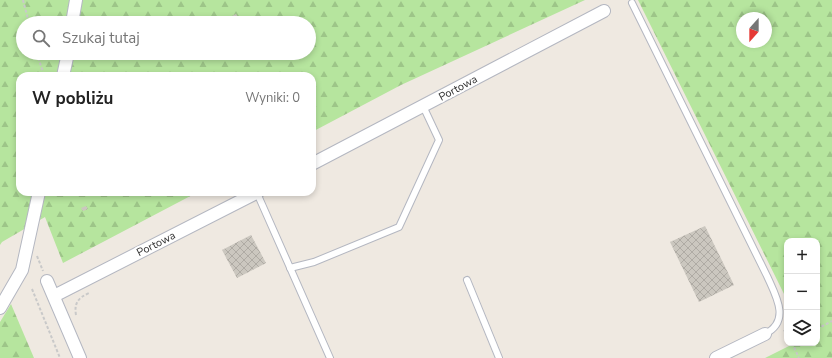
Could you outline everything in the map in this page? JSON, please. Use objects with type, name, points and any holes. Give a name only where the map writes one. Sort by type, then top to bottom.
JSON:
[{"type":"street","points":[[73,16],[76,0]]},
{"type":"street","name":"Portowa","points":[[316,162],[604,12]]},
{"type":"street","points":[[64,72],[66,60]]},
{"type":"street","points":[[0,308],[22,270],[38,196]]},
{"type":"street","name":"Portowa","points":[[54,296],[250,196]]},
{"type":"street","points":[[47,281],[80,358]]},
{"type":"street","points":[[716,358],[765,334]]},
{"type":"lane","points":[[632,3],[764,269],[777,300],[780,308],[778,320],[771,331],[765,334]]},
{"type":"lane","points":[[290,268],[314,262],[399,227],[439,140],[423,106]]},
{"type":"lane","points":[[260,196],[330,358]]},
{"type":"lane","points":[[467,280],[499,358]]},
{"type":"path","points":[[22,0],[27,16]]},
{"type":"path","points":[[39,60],[43,72]]},
{"type":"path","points":[[32,289],[60,358]]},
{"type":"path","points":[[78,320],[75,309],[76,304],[79,299],[89,293]]},
{"type":"path","points":[[820,327],[832,321]]},
{"type":"path","points":[[793,346],[799,358]]},
{"type":"green space","points":[[0,0],[585,0],[401,85],[316,130],[316,72],[16,72],[16,196],[190,196],[63,263],[45,217],[2,242],[0,245]]},
{"type":"green space","points":[[638,0],[832,0],[832,358],[765,358],[789,346],[820,346],[820,238],[784,238],[784,294]]},
{"type":"green space","points":[[11,304],[34,358],[0,358],[0,322]]},
{"type":"building","points":[[86,206],[88,209],[83,211],[81,208]]},
{"type":"building","points":[[705,226],[734,285],[699,302],[670,242]]},
{"type":"building","points":[[251,235],[266,263],[237,278],[222,250]]}]
